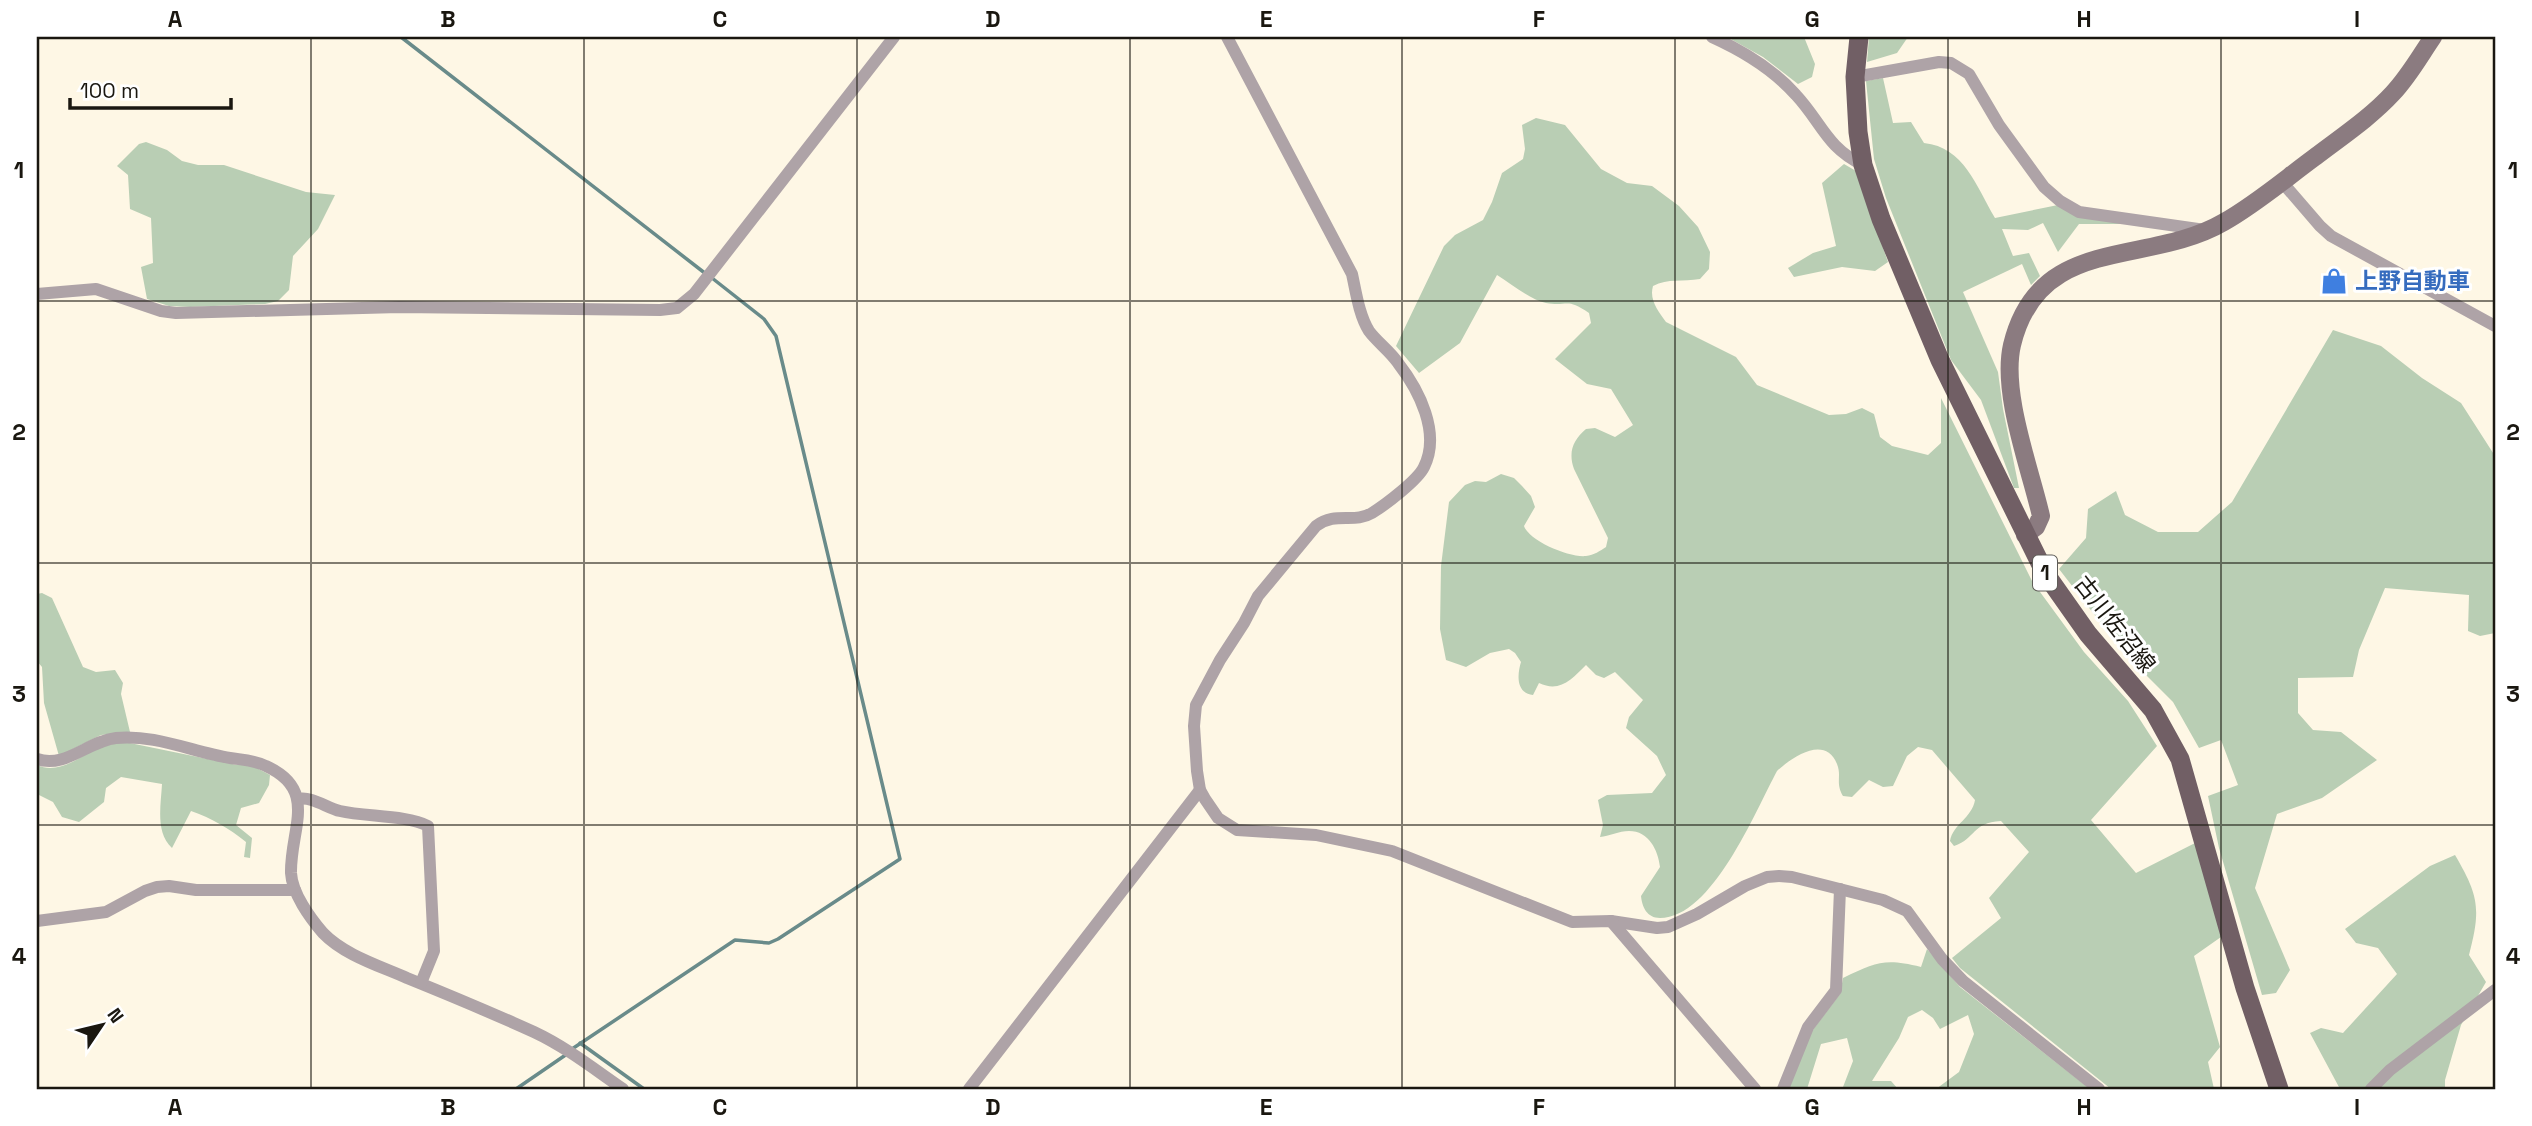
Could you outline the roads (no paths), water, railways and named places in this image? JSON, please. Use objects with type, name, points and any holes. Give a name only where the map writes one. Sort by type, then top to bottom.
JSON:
[{"type":"main road","name":"古川佐沼線","points":[[1859,37],[1855,102],[1863,165],[1881,219],[1940,360],[2045,573],[2070,611],[2153,710],[2180,759],[2245,988],[2279,1089]]},
{"type":"street","points":[[37,294],[96,289],[161,311],[176,313],[399,307],[677,308],[687,302],[894,37]]},
{"type":"street","points":[[1227,37],[1352,274],[1363,318],[1370,331],[1398,363],[1423,405],[1429,443],[1424,467],[1418,476],[1371,514],[1326,519],[1317,526],[1258,596],[1220,660],[1196,705],[1194,726],[1196,771],[1200,790],[1218,818],[1237,830],[1316,835],[1369,845],[1413,858],[1573,922],[1611,921],[1657,928],[1668,927],[1697,914],[1745,886],[1768,877],[1792,877],[1882,900],[1907,911],[1942,959],[1962,981],[2099,1089]]},
{"type":"street","points":[[1712,37],[1755,59],[1769,70],[1796,94],[1828,140],[1849,158],[1863,165]]},
{"type":"street","points":[[2025,535],[2036,527],[2041,516],[2011,392],[2012,346],[2024,313],[2047,284],[2076,264],[2176,242],[2208,230],[2243,210],[2365,119],[2392,94],[2414,67],[2432,37]]},
{"type":"street","points":[[1855,77],[1939,62],[1951,63],[1969,74],[1999,125],[2044,187],[2060,201],[2079,212],[2208,230]]},
{"type":"street","points":[[2282,182],[2331,236],[2495,326]]},
{"type":"street","points":[[37,759],[57,762],[103,740],[141,738],[231,758],[253,760],[280,774],[292,785],[298,799],[291,873],[295,890],[318,926],[332,941],[370,962],[560,1045],[623,1089]]},
{"type":"street","points":[[969,1089],[1200,790]]},
{"type":"street","points":[[298,799],[305,798],[337,811],[406,820],[428,826],[434,951],[421,983]]},
{"type":"street","points":[[37,921],[106,912],[157,887],[196,890],[295,890]]},
{"type":"street","points":[[1783,1089],[1808,1027],[1836,990],[1840,889]]},
{"type":"street","points":[[1611,921],[1755,1089]]},
{"type":"street","points":[[2371,1089],[2390,1070],[2495,990]]},
{"type":"waterway","points":[[401,37],[706,274]]},
{"type":"waterway","points":[[572,1049],[735,940],[769,943],[778,939],[900,859],[776,336],[764,319],[712,278]]},
{"type":"waterway","points":[[580,1043],[644,1089]]},
{"type":"waterway","points":[[516,1089],[567,1054]]},
{"type":"place","name":"上野自動車","points":[[2334,281]]}]
